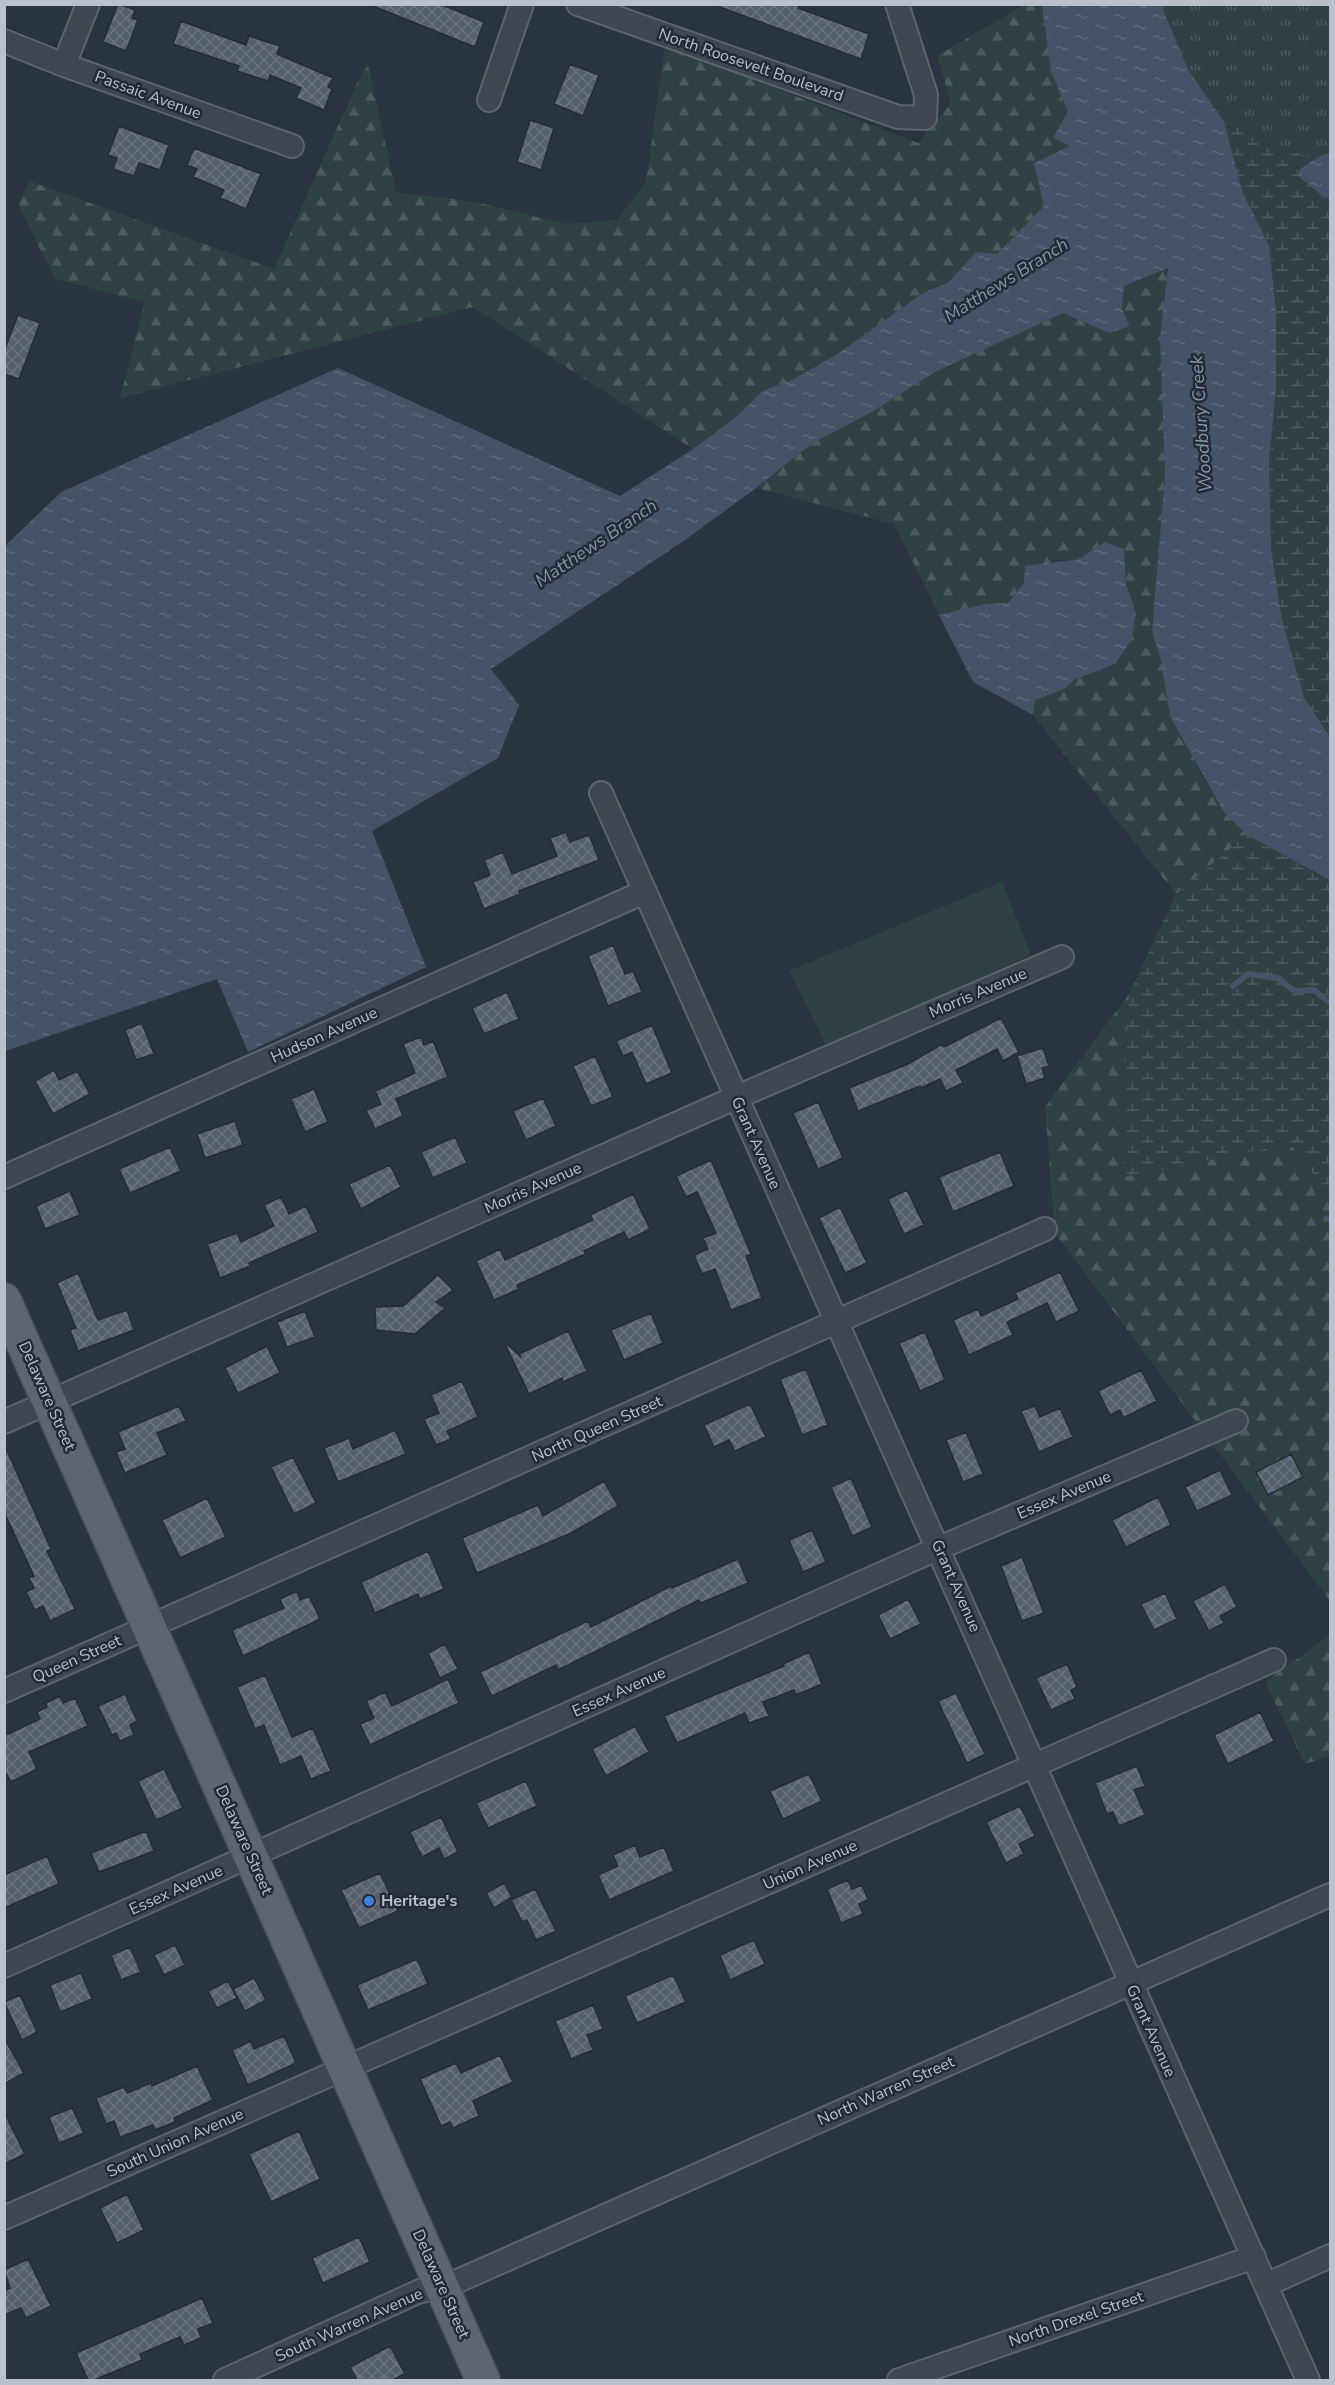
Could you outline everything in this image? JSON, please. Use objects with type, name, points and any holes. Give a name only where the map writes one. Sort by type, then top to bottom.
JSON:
[{"type":"main road","name":"Delaware Street","points":[[4,1300],[483,2380]]},
{"type":"street","points":[[64,65],[88,4]]},
{"type":"street","points":[[489,100],[522,4]]},
{"type":"street","name":"North Roosevelt Boulevard","points":[[578,4],[898,117],[925,118],[926,96],[897,4]]},
{"type":"street","name":"Passaic Avenue","points":[[4,41],[64,65],[292,146]]},
{"type":"street","name":"Grant Avenue","points":[[601,792],[836,1323],[1036,1766],[1129,1984],[1308,2380]]},
{"type":"street","name":"Hudson Avenue","points":[[4,1177],[644,892]]},
{"type":"street","name":"Morris Avenue","points":[[4,1422],[736,1097],[1062,957]]},
{"type":"street","name":"North Queen Street","points":[[149,1627],[1045,1229]]},
{"type":"street","name":"Essex Avenue","points":[[4,1966],[939,1548],[1236,1421]]},
{"type":"street","name":"Queen Street","points":[[4,1691],[149,1627]]},
{"type":"street","name":"Union Avenue","points":[[346,2068],[1274,1660]]},
{"type":"street","name":"North Warren Street","points":[[442,2288],[1330,1895]]},
{"type":"street","name":"South Union Avenue","points":[[4,2218],[346,2068]]},
{"type":"street","points":[[1266,2285],[1330,2256]]},
{"type":"street","name":"North Drexel Street","points":[[899,2380],[1254,2257]]},
{"type":"street","name":"South Warren Avenue","points":[[225,2380],[420,2291],[442,2288]]},
{"type":"green space","points":[[1024,5],[1042,5],[1051,72],[1068,111],[1053,138],[1070,146],[1034,163],[1044,206],[997,254],[976,252],[949,282],[923,293],[836,355],[794,379],[762,391],[736,417],[693,449],[473,307],[120,398],[145,302],[55,279],[18,205],[29,181],[274,269],[367,61],[396,192],[476,202],[566,224],[617,220],[646,182],[665,46],[918,143],[951,103],[937,56]]},
{"type":"green space","points":[[1161,5],[1330,5],[1330,153],[1313,160],[1224,122],[1189,71]]},
{"type":"green space","points":[[1224,122],[1313,160],[1300,169],[1298,176],[1321,195],[1330,199],[1330,737],[1304,697],[1282,620],[1271,549],[1269,461],[1276,389],[1276,311],[1269,245],[1243,193]]},
{"type":"green space","points":[[1169,268],[1160,339],[1165,476],[1152,630],[1196,765],[1225,814],[1247,835],[1176,894],[1033,715],[1035,700],[1064,689],[1076,679],[1115,664],[1131,639],[1136,613],[1126,584],[1124,549],[1105,542],[1079,559],[1052,561],[1024,583],[1008,603],[985,604],[939,615],[894,524],[756,488],[813,443],[872,412],[934,372],[1063,313],[1110,333],[1130,326],[1122,309],[1124,286]]},
{"type":"green space","points":[[1247,835],[1330,880],[1330,1195],[1290,1144],[1121,1177],[1129,994],[1176,894]]},
{"type":"green space","points":[[1002,882],[1031,955],[827,1047],[789,971]]},
{"type":"green space","points":[[1129,994],[1121,1177],[1290,1144],[1330,1195],[1330,1601],[1055,1233],[1045,1107]]},
{"type":"green space","points":[[1330,1635],[1330,1756],[1305,1764],[1265,1682]]},
{"type":"water","points":[[1042,5],[1161,5],[1189,71],[1224,122],[1243,193],[1269,245],[1276,311],[1276,389],[1269,461],[1271,549],[1282,620],[1304,697],[1330,737],[1330,880],[1247,835],[1225,814],[1170,716],[1161,661],[1152,630],[1165,476],[1160,339],[1168,268],[1124,286],[1122,309],[1130,326],[1110,333],[1063,313],[935,372],[872,412],[813,443],[685,540],[491,669],[519,705],[498,758],[372,831],[426,967],[248,1052],[217,979],[5,1051],[5,546],[61,492],[338,368],[620,496],[693,449],[736,417],[762,391],[794,379],[836,355],[923,293],[949,282],[976,252],[997,254],[1044,206],[1034,163],[1070,146],[1053,138],[1068,111],[1051,72]]},
{"type":"water","points":[[1330,153],[1330,199],[1321,195],[1298,176],[1300,169],[1318,157]]},
{"type":"water","points":[[1105,542],[1124,549],[1126,584],[1136,613],[1132,638],[1115,664],[1076,679],[1064,689],[1035,700],[1033,715],[973,682],[939,615],[985,604],[1008,603],[1024,583],[1025,566],[1079,559]]},
{"type":"building","points":[[118,4],[135,10],[132,18],[138,20],[126,51],[103,42]]},
{"type":"building","points":[[368,4],[440,4],[484,22],[475,47]]},
{"type":"building","points":[[720,4],[799,4],[798,8],[869,34],[861,59],[720,7]]},
{"type":"building","points":[[181,21],[246,45],[249,36],[280,46],[277,54],[333,78],[328,87],[332,89],[324,110],[296,98],[301,88],[270,75],[268,81],[237,71],[239,66],[173,44]]},
{"type":"building","points":[[570,64],[599,75],[583,116],[554,104]]},
{"type":"building","points":[[530,120],[554,128],[541,170],[517,162]]},
{"type":"building","points":[[119,126],[169,145],[160,170],[139,163],[134,176],[113,169],[117,158],[108,155]]},
{"type":"building","points":[[194,148],[261,174],[246,209],[220,198],[224,190],[193,177],[197,169],[187,165]]},
{"type":"building","points":[[18,315],[40,323],[19,379],[4,374],[4,351]]},
{"type":"building","points":[[566,832],[570,842],[589,835],[599,860],[519,891],[520,894],[484,909],[473,882],[490,875],[484,860],[503,852],[512,874],[557,856],[550,838]]},
{"type":"building","points":[[613,945],[625,974],[633,971],[642,992],[608,1006],[588,956]]},
{"type":"building","points":[[507,992],[519,1019],[484,1034],[472,1008]]},
{"type":"building","points":[[1001,1018],[1019,1052],[1003,1061],[997,1049],[956,1070],[963,1083],[946,1091],[940,1079],[858,1111],[849,1088],[908,1064],[942,1044],[944,1047]]},
{"type":"building","points":[[142,1023],[154,1054],[136,1060],[125,1030]]},
{"type":"building","points":[[652,1025],[672,1073],[646,1084],[632,1052],[623,1056],[616,1041]]},
{"type":"building","points":[[421,1037],[424,1045],[433,1041],[448,1077],[396,1099],[403,1116],[375,1129],[366,1110],[381,1104],[375,1091],[415,1073],[403,1044]]},
{"type":"building","points":[[1043,1048],[1049,1066],[1042,1068],[1045,1078],[1026,1084],[1017,1056]]},
{"type":"building","points":[[595,1056],[613,1097],[591,1106],[573,1066]]},
{"type":"building","points":[[54,1070],[59,1080],[77,1071],[90,1094],[53,1114],[35,1081]]},
{"type":"building","points":[[314,1089],[328,1122],[305,1132],[291,1099]]},
{"type":"building","points":[[543,1098],[556,1126],[526,1140],[513,1111]]},
{"type":"building","points":[[818,1102],[843,1158],[818,1169],[793,1113]]},
{"type":"building","points":[[235,1121],[243,1145],[205,1158],[197,1134]]},
{"type":"building","points":[[455,1137],[467,1163],[433,1178],[421,1152]]},
{"type":"building","points":[[170,1147],[181,1171],[130,1193],[119,1169]]},
{"type":"building","points":[[1000,1152],[1014,1186],[953,1212],[939,1177]]},
{"type":"building","points":[[711,1160],[751,1254],[746,1256],[762,1298],[731,1310],[715,1269],[702,1274],[694,1255],[708,1249],[703,1238],[716,1233],[697,1192],[686,1197],[676,1176]]},
{"type":"building","points":[[390,1165],[401,1187],[361,1209],[349,1184]]},
{"type":"building","points":[[907,1190],[924,1225],[904,1234],[888,1199]]},
{"type":"building","points":[[70,1191],[80,1215],[45,1229],[36,1206]]},
{"type":"building","points":[[633,1194],[650,1229],[628,1240],[624,1232],[584,1251],[585,1254],[517,1285],[519,1289],[494,1300],[476,1261],[500,1249],[505,1260],[593,1220],[590,1215]]},
{"type":"building","points":[[281,1197],[289,1214],[306,1206],[318,1232],[249,1263],[250,1266],[220,1278],[207,1244],[237,1233],[241,1242],[274,1226],[264,1205]]},
{"type":"building","points":[[840,1207],[867,1263],[845,1273],[819,1218]]},
{"type":"building","points":[[1060,1272],[1079,1311],[1056,1322],[1047,1303],[1007,1322],[1013,1335],[969,1355],[953,1320],[978,1309],[981,1316],[1018,1299],[1015,1293]]},
{"type":"building","points":[[78,1273],[98,1320],[127,1310],[134,1330],[78,1351],[70,1330],[76,1328],[57,1283]]},
{"type":"building","points":[[438,1275],[453,1290],[436,1302],[445,1308],[415,1334],[376,1330],[375,1307],[403,1306]]},
{"type":"building","points":[[305,1311],[315,1337],[287,1347],[277,1322]]},
{"type":"building","points":[[651,1313],[663,1343],[624,1360],[611,1330]]},
{"type":"building","points":[[568,1331],[587,1371],[563,1382],[562,1378],[529,1394],[506,1346],[508,1345],[521,1357],[519,1354]]},
{"type":"building","points":[[925,1332],[945,1380],[920,1391],[899,1343]]},
{"type":"building","points":[[267,1346],[280,1373],[238,1393],[225,1368]]},
{"type":"building","points":[[806,1369],[828,1425],[802,1435],[780,1379]]},
{"type":"building","points":[[1141,1370],[1157,1401],[1123,1418],[1120,1410],[1110,1415],[1098,1391]]},
{"type":"building","points":[[462,1381],[478,1417],[447,1431],[451,1439],[436,1445],[424,1419],[439,1413],[431,1395]]},
{"type":"building","points":[[750,1404],[766,1437],[735,1451],[729,1440],[714,1447],[704,1425]]},
{"type":"building","points":[[179,1406],[186,1421],[157,1433],[167,1455],[125,1473],[116,1452],[125,1449],[118,1432]]},
{"type":"building","points":[[1035,1406],[1040,1417],[1060,1408],[1073,1437],[1039,1452],[1021,1411]]},
{"type":"building","points":[[395,1430],[406,1454],[338,1482],[324,1448],[349,1438],[353,1449]]},
{"type":"building","points":[[966,1432],[983,1474],[963,1482],[946,1440]]},
{"type":"building","points":[[4,1444],[51,1549],[47,1551],[75,1609],[50,1621],[43,1606],[35,1610],[26,1592],[34,1588],[29,1578],[34,1576],[4,1512]]},
{"type":"building","points":[[1291,1454],[1303,1477],[1268,1495],[1256,1472]]},
{"type":"building","points":[[293,1457],[316,1503],[294,1514],[271,1467]]},
{"type":"building","points":[[1220,1470],[1232,1495],[1197,1511],[1185,1487]]},
{"type":"building","points":[[851,1478],[872,1527],[852,1536],[831,1487]]},
{"type":"building","points":[[604,1481],[618,1506],[571,1533],[477,1573],[462,1538],[538,1505],[543,1516]]},
{"type":"building","points":[[1158,1497],[1171,1525],[1126,1547],[1112,1520]]},
{"type":"building","points":[[207,1498],[226,1537],[180,1558],[162,1520]]},
{"type":"building","points":[[812,1530],[826,1562],[803,1572],[789,1540]]},
{"type":"building","points":[[428,1551],[444,1589],[420,1599],[418,1594],[375,1613],[361,1582]]},
{"type":"building","points":[[1022,1557],[1044,1613],[1022,1621],[1001,1566]]},
{"type":"building","points":[[738,1559],[748,1583],[701,1603],[699,1600],[558,1670],[556,1665],[492,1696],[480,1672],[588,1621],[591,1627],[671,1586],[672,1588]]},
{"type":"building","points":[[1225,1584],[1237,1607],[1220,1616],[1224,1623],[1209,1631],[1193,1601]]},
{"type":"building","points":[[297,1591],[300,1600],[309,1596],[320,1619],[243,1656],[232,1630],[284,1608],[280,1599]]},
{"type":"building","points":[[1165,1593],[1177,1619],[1154,1630],[1141,1604]]},
{"type":"building","points":[[908,1599],[921,1624],[890,1639],[878,1615]]},
{"type":"building","points":[[445,1644],[458,1669],[440,1678],[428,1653]]},
{"type":"building","points":[[809,1652],[822,1684],[796,1695],[794,1690],[763,1702],[769,1716],[749,1723],[745,1713],[677,1743],[664,1716],[784,1666],[783,1664]]},
{"type":"building","points":[[1067,1664],[1077,1687],[1071,1690],[1075,1699],[1051,1710],[1036,1678]]},
{"type":"building","points":[[265,1675],[292,1737],[313,1728],[331,1771],[311,1779],[301,1756],[280,1765],[264,1725],[255,1729],[237,1687]]},
{"type":"building","points":[[448,1679],[459,1703],[370,1745],[360,1724],[374,1718],[366,1701],[385,1692],[392,1706]]},
{"type":"building","points":[[956,1693],[985,1754],[967,1763],[938,1701]]},
{"type":"building","points":[[125,1694],[137,1721],[130,1725],[134,1735],[120,1741],[116,1733],[112,1735],[98,1706]]},
{"type":"building","points":[[60,1696],[63,1703],[75,1698],[88,1726],[29,1752],[37,1769],[11,1782],[4,1770],[4,1736],[40,1719],[37,1712],[47,1707],[46,1703]]},
{"type":"building","points":[[1260,1712],[1274,1741],[1228,1764],[1214,1735]]},
{"type":"building","points":[[635,1726],[649,1752],[606,1776],[592,1749]]},
{"type":"building","points":[[1137,1766],[1145,1786],[1134,1790],[1145,1815],[1119,1826],[1113,1812],[1107,1814],[1095,1783]]},
{"type":"building","points":[[164,1769],[183,1808],[156,1820],[138,1781]]},
{"type":"building","points":[[809,1774],[822,1801],[783,1819],[770,1791]]},
{"type":"building","points":[[526,1781],[537,1806],[488,1828],[476,1803]]},
{"type":"building","points":[[1020,1806],[1035,1836],[1019,1844],[1024,1854],[1006,1863],[986,1822]]},
{"type":"building","points":[[441,1817],[458,1852],[444,1859],[439,1848],[422,1857],[410,1832]]},
{"type":"building","points":[[146,1831],[154,1851],[99,1872],[91,1853]]},
{"type":"building","points":[[635,1845],[640,1857],[664,1847],[674,1871],[609,1900],[598,1875],[618,1866],[613,1855]]},
{"type":"building","points":[[47,1856],[59,1884],[4,1908],[4,1875]]},
{"type":"building","name":"Heritage's","points":[[380,1873],[398,1911],[359,1928],[341,1890]]},
{"type":"building","points":[[848,1880],[852,1889],[862,1885],[868,1900],[859,1904],[863,1914],[841,1923],[827,1889]]},
{"type":"building","points":[[504,1883],[512,1897],[494,1908],[486,1893]]},
{"type":"building","points":[[535,1889],[556,1931],[536,1940],[527,1920],[522,1922],[511,1900]]},
{"type":"building","points":[[754,1940],[765,1964],[730,1980],[720,1955]]},
{"type":"building","points":[[175,1945],[185,1965],[164,1975],[154,1955]]},
{"type":"building","points":[[130,1947],[141,1972],[121,1980],[111,1955]]},
{"type":"building","points":[[417,1959],[428,1984],[368,2010],[357,1985]]},
{"type":"building","points":[[81,1973],[92,1999],[60,2012],[50,1985]]},
{"type":"building","points":[[673,1975],[686,2002],[637,2023],[625,1996]]},
{"type":"building","points":[[254,1978],[266,2000],[245,2011],[233,1989]]},
{"type":"building","points":[[228,1981],[237,1998],[217,2008],[208,1991]]},
{"type":"building","points":[[20,1995],[37,2032],[22,2040],[4,2002]]},
{"type":"building","points":[[593,2005],[603,2029],[587,2035],[593,2050],[571,2059],[555,2021]]},
{"type":"building","points":[[284,2036],[296,2063],[248,2085],[232,2050],[251,2041],[254,2049]]},
{"type":"building","points":[[4,2038],[24,2073],[4,2084]]},
{"type":"building","points":[[500,2055],[513,2082],[473,2101],[479,2116],[453,2128],[450,2122],[441,2126],[420,2079],[456,2063],[461,2073]]},
{"type":"building","points":[[197,2066],[213,2100],[174,2118],[175,2122],[155,2130],[153,2125],[120,2137],[114,2121],[106,2124],[96,2098],[124,2087],[127,2093],[151,2083],[152,2086]]},
{"type":"building","points":[[72,2108],[84,2133],[59,2143],[49,2117]]},
{"type":"building","points":[[4,2112],[25,2154],[4,2164]]},
{"type":"building","points":[[299,2131],[320,2179],[271,2202],[249,2154]]},
{"type":"building","points":[[127,2194],[144,2230],[117,2243],[100,2208]]},
{"type":"building","points":[[359,2237],[370,2262],[323,2283],[312,2258]]},
{"type":"building","points":[[28,2259],[51,2306],[26,2318],[21,2308],[4,2315],[4,2291],[10,2288],[4,2270]]},
{"type":"building","points":[[202,2298],[213,2323],[198,2329],[201,2338],[184,2345],[180,2337],[140,2354],[142,2360],[94,2380],[88,2380],[76,2353]]},
{"type":"building","points":[[390,2346],[405,2374],[392,2380],[357,2380],[350,2367]]},
{"type":"waterway","points":[[1233,986],[1248,974],[1278,978],[1294,991],[1314,990],[1330,1003]]},
{"type":"place","name":"Heritage's","points":[[369,1901]]},
{"type":"water label","name":"Matthews Branch","points":[[1006,280]]},
{"type":"water label","name":"Woodbury Creek","points":[[1201,424]]},
{"type":"water label","name":"Matthews Branch","points":[[596,543]]}]
